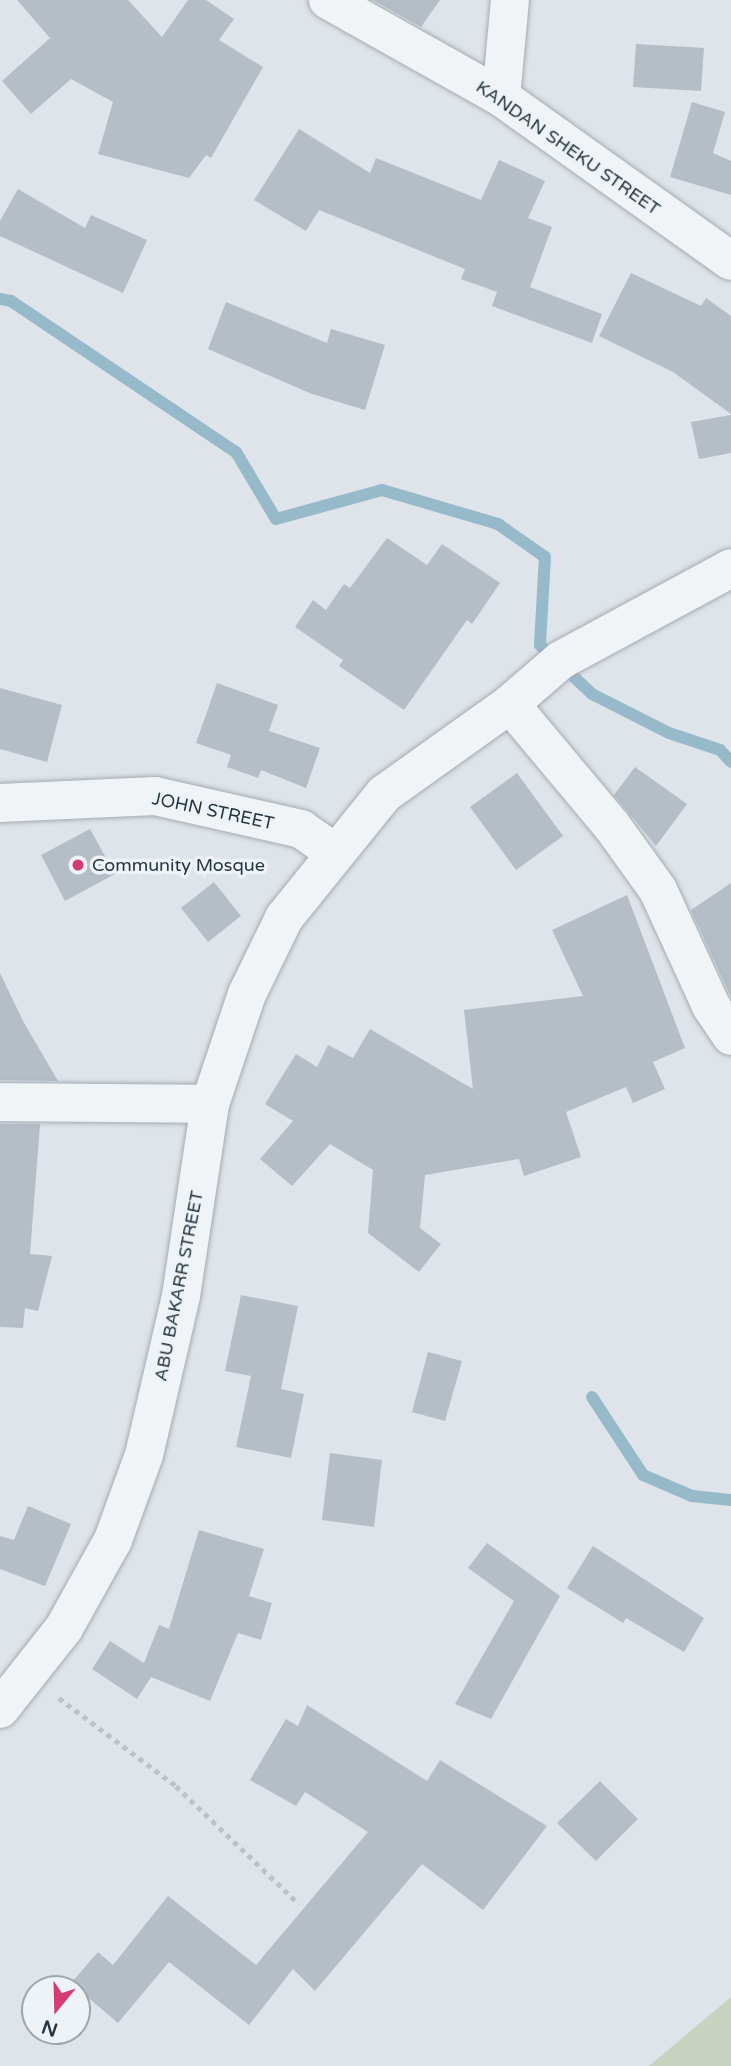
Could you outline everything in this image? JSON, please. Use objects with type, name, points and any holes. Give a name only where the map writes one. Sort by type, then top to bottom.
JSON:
[{"type":"street","name":"KANDAN SHEKU STREET","points":[[328,0],[500,97],[731,261]]},
{"type":"street","points":[[500,97],[510,0]]},
{"type":"street","name":"ABU BAKARR STREET","points":[[0,1709],[64,1628],[113,1540],[144,1455],[181,1296],[210,1104],[247,994],[284,918],[334,852],[384,794],[510,704],[561,660],[731,568]]},
{"type":"street","points":[[510,704],[612,826],[658,890],[711,1006],[731,1037]]},
{"type":"street","name":"JOHN STREET","points":[[0,803],[155,796],[301,829],[334,852]]},
{"type":"street","points":[[0,1102],[210,1104]]},
{"type":"path","points":[[28,1675],[176,1786],[299,1904]]},
{"type":"green space","points":[[731,1997],[731,2066],[649,2066]]},
{"type":"building","points":[[17,0],[128,0],[162,37],[188,0],[206,0],[234,19],[219,40],[263,67],[211,158],[206,155],[189,178],[98,154],[113,102],[71,79],[31,114],[2,81],[50,38]]},
{"type":"building","points":[[373,0],[440,0],[421,27]]},
{"type":"building","points":[[636,44],[704,48],[701,91],[633,87]]},
{"type":"building","points":[[692,102],[725,112],[713,153],[731,161],[731,195],[670,177]]},
{"type":"building","points":[[299,129],[370,173],[376,158],[481,200],[499,160],[545,181],[528,218],[552,227],[530,287],[602,314],[592,343],[492,306],[497,292],[461,279],[465,269],[319,210],[306,231],[254,200]]},
{"type":"building","points":[[18,189],[85,228],[91,215],[147,240],[123,293],[0,236],[0,221]]},
{"type":"building","points":[[631,273],[701,306],[706,298],[731,316],[731,414],[673,372],[599,336]]},
{"type":"building","points":[[226,302],[327,343],[331,329],[385,345],[365,410],[312,394],[208,349]]},
{"type":"building","points":[[731,415],[731,453],[699,459],[691,422]]},
{"type":"building","points":[[387,538],[427,565],[442,544],[500,583],[472,624],[467,620],[404,710],[339,666],[343,660],[295,627],[313,600],[326,610],[344,584],[350,588]]},
{"type":"building","points":[[217,683],[278,705],[269,731],[320,748],[306,788],[261,770],[258,778],[227,767],[231,755],[196,743]]},
{"type":"building","points":[[0,688],[62,705],[47,762],[0,749]]},
{"type":"building","points":[[635,767],[687,804],[656,846],[614,795]]},
{"type":"building","points":[[517,773],[563,836],[516,870],[470,807]]},
{"type":"building","name":"Community Mosque","points":[[90,829],[115,874],[65,901],[41,855]]},
{"type":"building","points":[[214,882],[241,916],[208,942],[181,908]]},
{"type":"building","points":[[731,883],[731,997],[691,910]]},
{"type":"building","points":[[627,895],[685,1048],[653,1062],[665,1089],[633,1103],[626,1087],[566,1112],[581,1157],[524,1176],[519,1159],[425,1175],[420,1228],[441,1244],[419,1272],[368,1233],[373,1170],[330,1144],[292,1186],[260,1159],[293,1121],[265,1104],[296,1054],[317,1067],[328,1045],[353,1058],[370,1029],[473,1089],[464,1010],[583,996],[552,930]]},
{"type":"building","points":[[0,973],[23,1021],[58,1081],[0,1080]]},
{"type":"building","points":[[0,1124],[40,1124],[30,1254],[52,1256],[38,1311],[25,1308],[23,1328],[0,1327]]},
{"type":"building","points":[[241,1295],[298,1306],[281,1389],[304,1394],[291,1458],[236,1447],[251,1376],[225,1371]]},
{"type":"building","points":[[428,1352],[462,1361],[445,1421],[412,1412]]},
{"type":"building","points":[[330,1453],[382,1460],[374,1527],[322,1520]]},
{"type":"building","points":[[28,1506],[71,1524],[45,1586],[0,1569],[0,1536],[14,1540]]},
{"type":"building","points":[[199,1530],[264,1549],[249,1596],[272,1603],[261,1640],[238,1633],[210,1701],[151,1677],[137,1699],[92,1669],[110,1641],[144,1663],[159,1625],[169,1629]]},
{"type":"building","points":[[487,1543],[560,1596],[491,1719],[455,1704],[514,1601],[468,1568]]},
{"type":"building","points":[[593,1546],[704,1618],[684,1652],[626,1618],[623,1623],[567,1588]]},
{"type":"building","points":[[307,1705],[427,1781],[440,1760],[547,1826],[483,1910],[422,1864],[315,1991],[293,1969],[249,2025],[169,1962],[118,2023],[91,2000],[91,1975],[78,1975],[98,1952],[113,1965],[168,1896],[256,1965],[368,1832],[305,1792],[296,1806],[250,1780],[286,1719],[298,1726]]},
{"type":"building","points":[[600,1781],[638,1819],[596,1861],[557,1823]]},
{"type":"waterway","points":[[0,299],[11,301],[236,452],[276,519],[382,490],[498,524],[545,557],[540,645],[592,694],[669,733],[720,750],[731,762]]},
{"type":"waterway","points":[[592,1397],[643,1475],[692,1496],[731,1500]]},
{"type":"place","name":"Community Mosque","points":[[78,865]]}]
